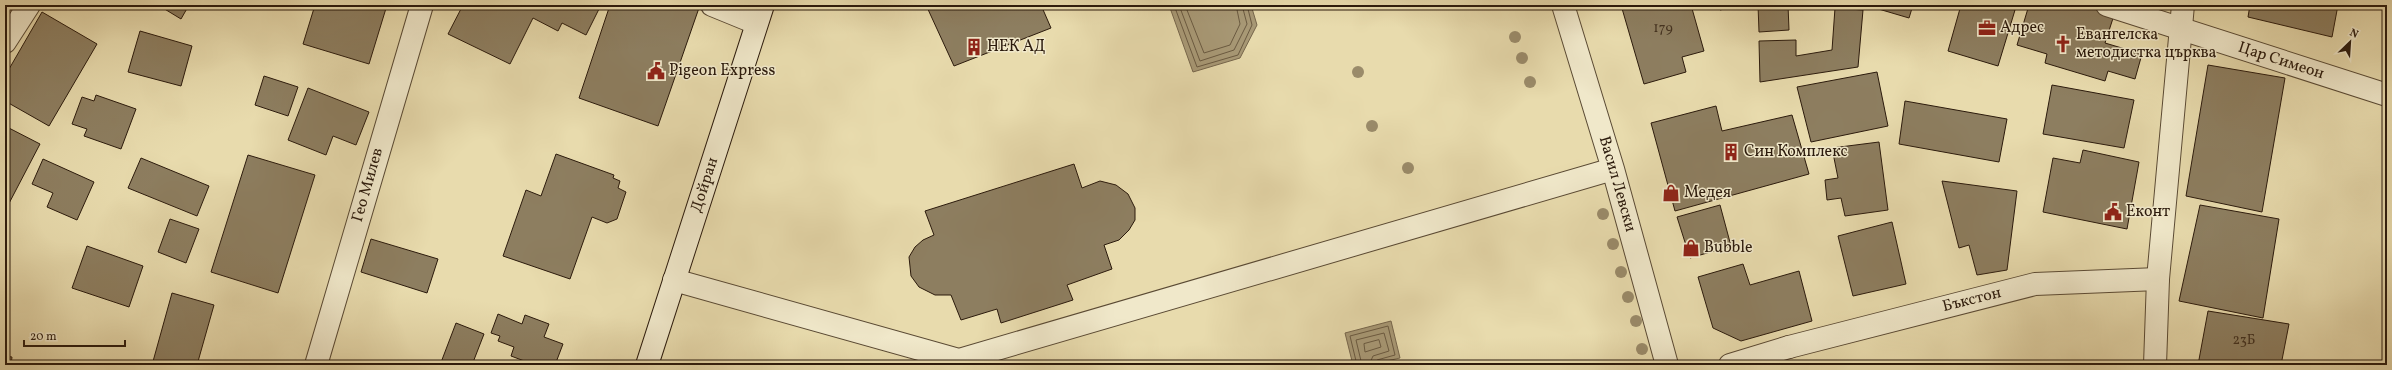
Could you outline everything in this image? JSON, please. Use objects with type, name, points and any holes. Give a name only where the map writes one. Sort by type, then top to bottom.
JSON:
[{"type":"street","points":[[5,42],[29,5]]},
{"type":"street","name":"Гео Милев","points":[[316,365],[422,5]]},
{"type":"street","points":[[712,5],[760,14]]},
{"type":"street","name":"Васил Левски","points":[[1563,5],[1613,169],[1667,365]]},
{"type":"street","name":"Цар Симеон","points":[[2107,5],[2387,94]]},
{"type":"street","points":[[2155,365],[2158,279],[2183,5]]},
{"type":"street","name":"Дойран","points":[[647,365],[760,14]]},
{"type":"street","points":[[674,280],[959,362],[1613,169]]},
{"type":"street","name":"Бъкстон","points":[[1730,365],[1789,347],[2035,284],[2158,279]]},
{"type":"water","points":[[1169,5],[1251,5],[1257,25],[1240,58],[1193,72]]},
{"type":"water","points":[[1391,321],[1400,358],[1369,365],[1353,365],[1345,333]]},
{"type":"building","points":[[158,5],[189,5],[181,19]]},
{"type":"building","points":[[315,5],[387,5],[369,64],[303,44]]},
{"type":"building","points":[[463,5],[601,5],[586,35],[562,23],[558,31],[533,18],[510,64],[448,34]]},
{"type":"building","points":[[610,5],[700,5],[658,126],[579,98]]},
{"type":"building","name":"НЕК АД","points":[[926,5],[1041,5],[1051,28],[954,66]]},
{"type":"building","points":[[1621,5],[1691,5],[1704,51],[1682,57],[1686,72],[1644,84]]},
{"type":"building","points":[[1719,5],[1742,5],[1720,10]]},
{"type":"building","points":[[1758,5],[1788,5],[1789,30],[1759,32]]},
{"type":"building","points":[[1865,5],[1913,5],[1909,18]]},
{"type":"building","points":[[1961,5],[1999,5],[2015,10],[1998,66],[1948,51]]},
{"type":"building","name":"Евангелска методистка църква","points":[[2029,5],[2102,5],[2116,9],[2105,43],[2142,54],[2135,79],[2108,71],[2105,81],[2045,63],[2047,54],[2017,45]]},
{"type":"building","points":[[2250,5],[2338,5],[2332,37],[2248,17]]},
{"type":"building","points":[[1835,8],[1863,10],[1858,67],[1760,82],[1759,41],[1796,40],[1796,56],[1832,50]]},
{"type":"building","points":[[42,12],[97,44],[49,126],[5,101],[5,76]]},
{"type":"building","points":[[140,31],[192,46],[181,86],[128,72]]},
{"type":"building","points":[[2208,65],[2285,78],[2262,212],[2186,196]]},
{"type":"building","points":[[1877,72],[1888,126],[1811,142],[1797,87]]},
{"type":"building","points":[[264,76],[298,87],[288,116],[255,105]]},
{"type":"building","points":[[2052,85],[2134,100],[2124,148],[2043,134]]},
{"type":"building","points":[[308,88],[369,112],[356,145],[333,136],[326,155],[288,140]]},
{"type":"building","points":[[96,95],[136,109],[121,149],[84,136],[87,129],[72,124],[82,97],[94,101]]},
{"type":"building","points":[[1905,101],[2007,119],[1999,162],[1899,144]]},
{"type":"building","name":"Син Комплекс","points":[[1716,106],[1722,131],[1792,115],[1809,174],[1675,211],[1651,123]]},
{"type":"building","points":[[5,126],[40,144],[5,211]]},
{"type":"building","points":[[1879,142],[1888,210],[1845,216],[1841,198],[1827,200],[1825,180],[1838,178],[1832,148]]},
{"type":"building","points":[[2083,150],[2139,162],[2127,229],[2043,212],[2053,158],[2080,163]]},
{"type":"building","points":[[556,154],[614,175],[613,178],[620,181],[618,188],[626,192],[617,219],[607,223],[592,217],[570,279],[503,256],[526,190],[541,196]]},
{"type":"building","points":[[248,155],[315,175],[278,293],[211,272]]},
{"type":"building","points":[[141,158],[209,186],[197,216],[128,188]]},
{"type":"building","points":[[43,159],[94,182],[77,220],[47,207],[53,193],[32,184]]},
{"type":"building","points":[[1074,164],[1082,188],[1100,181],[1116,185],[1128,194],[1135,208],[1135,220],[1129,230],[1119,240],[1104,245],[1112,269],[1067,285],[1073,300],[1001,323],[997,309],[961,320],[951,295],[935,295],[919,287],[911,276],[909,257],[915,247],[923,240],[934,235],[925,211]]},
{"type":"building","points":[[1942,181],[2017,191],[2007,270],[1977,275],[1969,245],[1959,248]]},
{"type":"building","points":[[1720,205],[1731,246],[1690,258],[1677,217]]},
{"type":"building","points":[[2200,205],[2279,219],[2263,318],[2179,301]]},
{"type":"building","points":[[170,219],[199,229],[186,263],[158,252]]},
{"type":"building","points":[[1892,222],[1906,284],[1853,296],[1838,236]]},
{"type":"building","points":[[371,239],[438,259],[427,293],[361,272]]},
{"type":"building","points":[[87,246],[143,266],[129,307],[72,288]]},
{"type":"building","points":[[1743,264],[1750,285],[1799,271],[1812,321],[1741,341],[1713,328],[1698,277]]},
{"type":"building","points":[[172,293],[214,305],[197,365],[152,365]]},
{"type":"building","points":[[2208,311],[2289,324],[2281,365],[2198,365]]},
{"type":"building","points":[[498,314],[522,324],[525,315],[549,324],[544,337],[563,344],[555,365],[535,365],[511,356],[514,347],[498,341],[500,336],[491,333]]},
{"type":"building","points":[[456,323],[484,334],[472,365],[440,365]]},
{"type":"building","points":[[5,356],[12,357],[11,365],[5,365]]},
{"type":"place","name":"Адрес","points":[[1987,28]]},
{"type":"place","name":"Евангелска методистка църква","points":[[2063,44]]},
{"type":"place","name":"НЕК АД","points":[[974,47]]},
{"type":"place","name":"Pigeon Express","points":[[656,71]]},
{"type":"place","name":"Син Комплекс","points":[[1731,152]]},
{"type":"place","name":"Медея","points":[[1671,193]]},
{"type":"place","name":"Еконт","points":[[2113,212]]},
{"type":"place","name":"Bubble","points":[[1691,248]]}]
